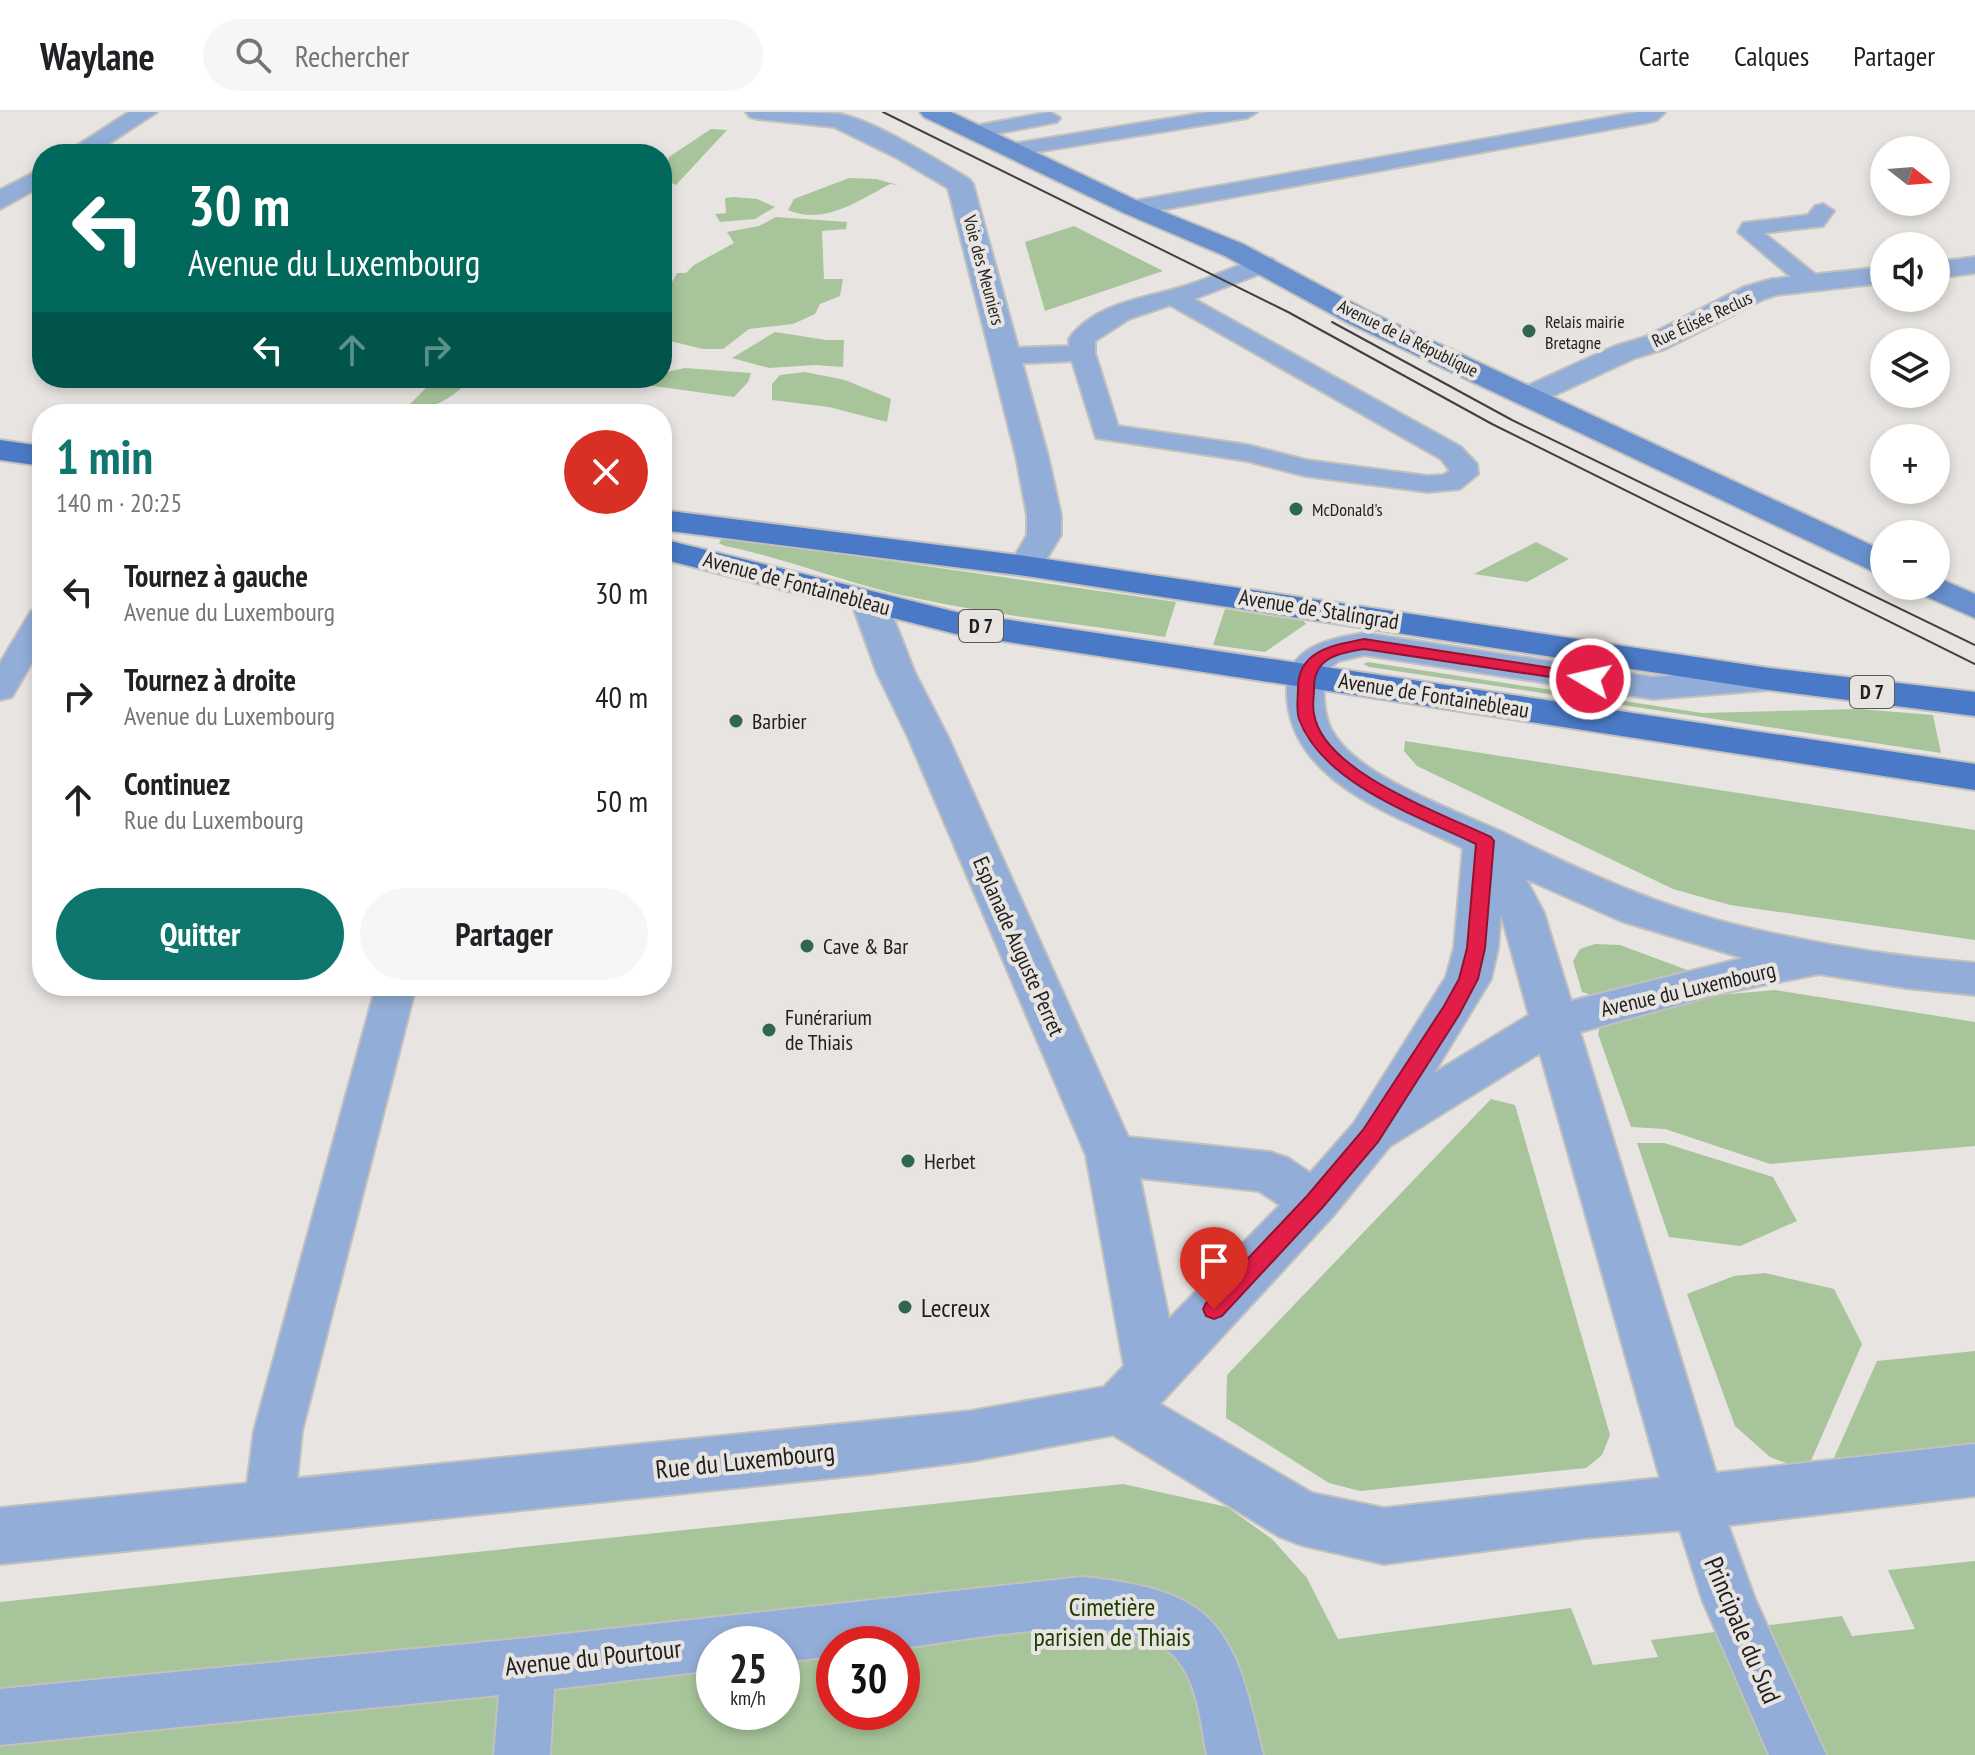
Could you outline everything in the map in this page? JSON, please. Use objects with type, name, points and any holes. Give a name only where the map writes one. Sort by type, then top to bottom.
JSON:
[{"type":"main road","name":"Avenue de la République","points":[[932,112],[1133,208],[1265,264],[1358,317],[1870,557]]},
{"type":"main road","points":[[0,424],[32,429]]},
{"type":"main road","points":[[0,450],[32,455]]},
{"type":"main road","name":"Avenue de Stalingrad","points":[[672,521],[1026,566],[1769,679],[1975,704]]},
{"type":"main road","name":"Avenue de Fontainebleau","points":[[672,551],[780,576],[870,604],[956,623],[1975,777]]},
{"type":"main road","points":[[1950,595],[1975,607]]},
{"type":"street","points":[[92,144],[145,112]]},
{"type":"street","name":"Voie des Meuniers","points":[[758,112],[839,121],[960,184],[1044,515],[1044,535],[1026,566]]},
{"type":"street","points":[[0,201],[32,181]]},
{"type":"street","points":[[1950,268],[1975,265]]},
{"type":"street","name":"Rue Élisée Reclus","points":[[1529,396],[1625,352],[1655,343],[1754,293],[1772,287],[1870,277]]},
{"type":"street","name":"Esplanade Auguste Perret","points":[[870,604],[896,673],[928,737],[1111,1155],[1136,1391]]},
{"type":"street","points":[[1769,679],[1653,688],[1364,644],[1332,650],[1315,660],[1306,676],[1306,715],[1317,740],[1337,764],[1397,799],[1590,891],[1699,931],[1822,959],[1917,975],[1975,979]]},
{"type":"street","points":[[1485,841],[1522,913],[1696,1502]]},
{"type":"street","points":[[1485,841],[1476,948],[1468,979],[1371,1136],[1315,1202],[1136,1391],[1301,1518],[1384,1536],[1584,1511],[1696,1502],[1975,1470]]},
{"type":"street","name":"Avenue du Luxembourg","points":[[1371,1136],[1554,1022],[1718,978],[1822,959]]},
{"type":"street","points":[[1111,1155],[1270,1172],[1315,1202]]},
{"type":"street","name":"Rue du Luxembourg","points":[[0,1536],[956,1438],[1136,1391]]},
{"type":"lane","points":[[1011,150],[1247,112]]},
{"type":"lane","points":[[1133,208],[1650,116],[1655,112]]},
{"type":"lane","points":[[974,132],[1076,114]]},
{"type":"lane","points":[[1812,283],[1749,232],[1751,228],[1815,221],[1823,211]]},
{"type":"lane","points":[[1173,297],[1451,453],[1463,464],[1464,474],[1450,483],[1428,484],[1305,468],[1248,453],[1106,432],[1082,353],[1082,339],[1093,326],[1116,315],[1265,264]]},
{"type":"lane","points":[[1006,356],[1082,353]]},
{"type":"lane","points":[[0,690],[32,635]]},
{"type":"lane","points":[[269,1508],[278,1431],[393,996]]},
{"type":"lane","name":"Principale du Sud","points":[[1696,1502],[1710,1552],[1743,1637],[1798,1755]]},
{"type":"lane","name":"Avenue du Pourtour","points":[[0,1717],[528,1665],[1082,1602],[1115,1603],[1169,1618],[1192,1633],[1212,1666],[1235,1755]]},
{"type":"lane","points":[[522,1755],[528,1665]]},
{"type":"green space","points":[[711,129],[727,130],[676,185],[672,183],[672,155]]},
{"type":"green space","points":[[849,178],[876,179],[898,185],[890,184],[828,213],[814,215],[788,210],[794,199]]},
{"type":"green space","points":[[725,198],[757,199],[775,207],[755,219],[720,222],[715,214],[726,213]]},
{"type":"green space","points":[[776,217],[847,222],[846,229],[822,231],[824,279],[843,279],[840,296],[820,304],[815,314],[793,324],[749,329],[723,349],[703,349],[672,341],[672,282],[677,273],[686,273],[694,265],[734,243],[727,232],[759,226]]},
{"type":"green space","points":[[1074,226],[1163,271],[1045,311],[1025,242]]},
{"type":"green space","points":[[775,332],[844,340],[843,367],[769,368],[732,358]]},
{"type":"green space","points":[[685,368],[751,373],[748,382],[734,397],[668,388],[672,388],[672,371]]},
{"type":"green space","points":[[805,372],[845,380],[891,399],[887,422],[829,407],[772,400],[772,384],[780,375]]},
{"type":"green space","points":[[426,388],[461,388],[436,404],[410,404]]},
{"type":"green space","points":[[722,539],[1176,602],[1165,637],[1008,615],[915,598],[725,546],[719,543]]},
{"type":"green space","points":[[1536,542],[1569,559],[1527,582],[1474,574]]},
{"type":"green space","points":[[1225,609],[1304,621],[1306,624],[1265,652],[1213,645]]},
{"type":"green space","points":[[1368,662],[1702,713],[1859,709],[1933,715],[1941,753],[1363,664]]},
{"type":"green space","points":[[1405,741],[1975,830],[1975,940],[1730,905],[1673,889],[1417,766],[1404,751]]},
{"type":"green space","points":[[1595,944],[1620,945],[1690,971],[1592,995],[1582,992],[1573,961],[1580,949]]},
{"type":"green space","points":[[1775,990],[1975,1022],[1975,1146],[1770,1164],[1665,1129],[1631,1127],[1598,1034],[1601,1022],[1695,997]]},
{"type":"green space","points":[[1491,1099],[1515,1105],[1610,1435],[1602,1455],[1586,1468],[1360,1491],[1329,1483],[1226,1418],[1227,1375]]},
{"type":"green space","points":[[1637,1143],[1664,1143],[1773,1177],[1797,1221],[1740,1246],[1669,1237]]},
{"type":"green space","points":[[1765,1273],[1834,1289],[1862,1344],[1810,1463],[1786,1463],[1770,1457],[1735,1426],[1687,1294],[1734,1276]]},
{"type":"green space","points":[[1975,1351],[1975,1445],[1833,1460],[1877,1361]]},
{"type":"green space","name":"Cimetière parisien de Thiais","points":[[1123,1484],[1227,1507],[1272,1539],[1307,1578],[1338,1639],[1571,1608],[1593,1665],[1658,1657],[1651,1640],[1842,1616],[1852,1636],[1915,1629],[1888,1570],[1975,1561],[1975,1755],[0,1755],[0,1602]]},
{"type":"tram line","points":[[883,112],[1288,312],[1492,424],[1975,664]]},
{"type":"tram line","points":[[1332,322],[1512,420],[1975,645]]},
{"type":"place","name":"Relais mairie Bretagne","points":[[1529,331]]},
{"type":"place","name":"McDonald's","points":[[1296,509]]},
{"type":"place","name":"Barbier","points":[[736,721]]},
{"type":"place","name":"Cave & Bar","points":[[807,946]]},
{"type":"place","name":"Funérarium de Thiais","points":[[769,1030]]},
{"type":"place","name":"Herbet","points":[[908,1161]]},
{"type":"place","name":"Lecreux","points":[[905,1307]]},
{"type":"route","points":[[1214,1309],[1315,1202],[1371,1136],[1452,1010],[1468,979],[1476,948],[1485,841],[1397,799],[1337,764],[1317,740],[1306,715],[1306,676],[1315,660],[1332,650],[1364,644],[1590,679]]}]
